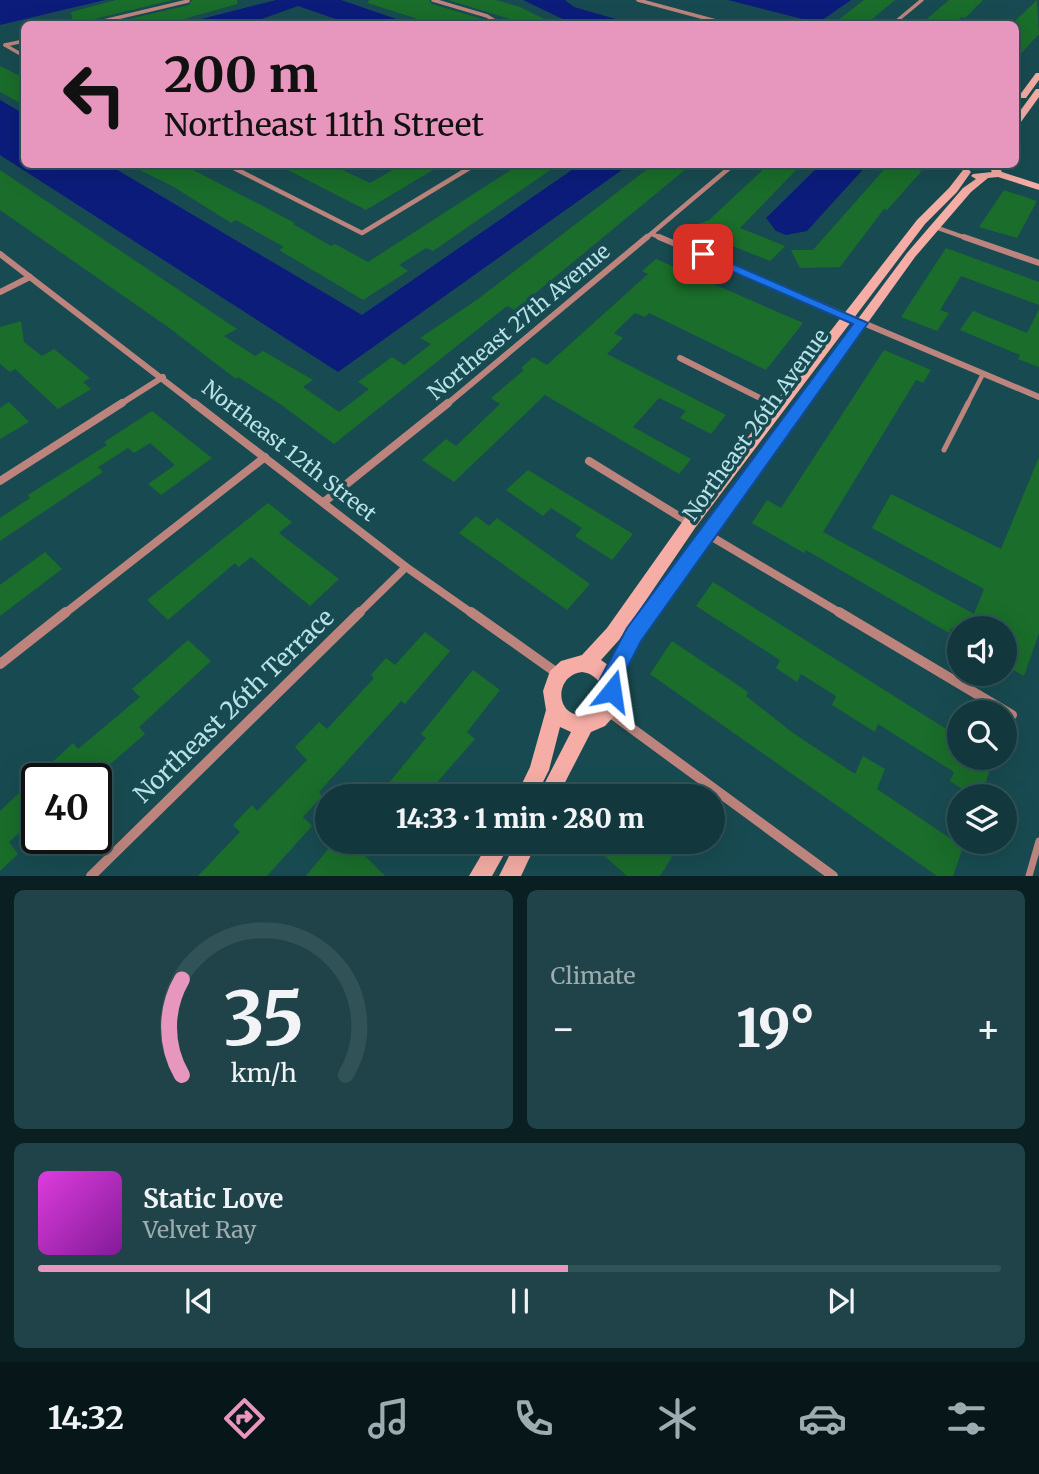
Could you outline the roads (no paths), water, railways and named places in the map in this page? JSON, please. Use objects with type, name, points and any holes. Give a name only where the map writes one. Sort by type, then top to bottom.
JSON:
[{"type":"street","points":[[433,0],[487,16],[495,21]]},
{"type":"street","points":[[638,0],[714,21]]},
{"type":"street","points":[[897,21],[922,0]]},
{"type":"street","points":[[104,21],[188,1]]},
{"type":"street","points":[[21,42],[5,45],[21,54]]},
{"type":"street","points":[[1019,102],[1039,75]]},
{"type":"street","points":[[1019,118],[1039,91]]},
{"type":"street","points":[[234,168],[362,233],[469,168]]},
{"type":"street","name":"Northeast 27th Avenue","points":[[324,502],[469,387],[729,168]]},
{"type":"street","points":[[963,168],[984,177],[993,168]]},
{"type":"street","name":"Northeast 26th Avenue","points":[[609,681],[634,634],[708,534],[921,222],[953,190],[963,168]]},
{"type":"street","points":[[996,168],[1039,187]]},
{"type":"street","name":"Northeast 26th Avenue","points":[[586,664],[613,634],[690,523],[778,407],[967,190],[984,177]]},
{"type":"street","points":[[935,227],[1039,263]]},
{"type":"street","points":[[652,234],[1039,397]]},
{"type":"street","name":"Northeast 12th Street","points":[[0,254],[163,377],[406,567],[558,673]]},
{"type":"street","points":[[0,292],[30,277]]},
{"type":"street","name":"Northeast 26th Avenue","points":[[680,358],[778,407]]},
{"type":"street","points":[[0,481],[163,377]]},
{"type":"street","points":[[0,664],[265,457]]},
{"type":"street","name":"Northeast 26th Avenue","points":[[589,461],[690,523]]},
{"type":"street","points":[[708,534],[985,700]]},
{"type":"street","name":"Northeast 26th Terrace","points":[[91,876],[406,567]]},
{"type":"street","points":[[576,663],[586,664],[603,673],[609,681],[612,701],[601,719],[586,724],[568,720],[556,708],[551,693],[558,673],[576,663]]},
{"type":"street","points":[[532,784],[539,770],[556,708]]},
{"type":"street","points":[[608,711],[833,876]]},
{"type":"street","points":[[554,784],[586,724]]},
{"type":"street","points":[[479,876],[493,854]]},
{"type":"street","points":[[509,876],[521,854]]},
{"type":"lane","points":[[944,450],[983,374]]},
{"type":"lane","points":[[1029,876],[1039,841]]}]
